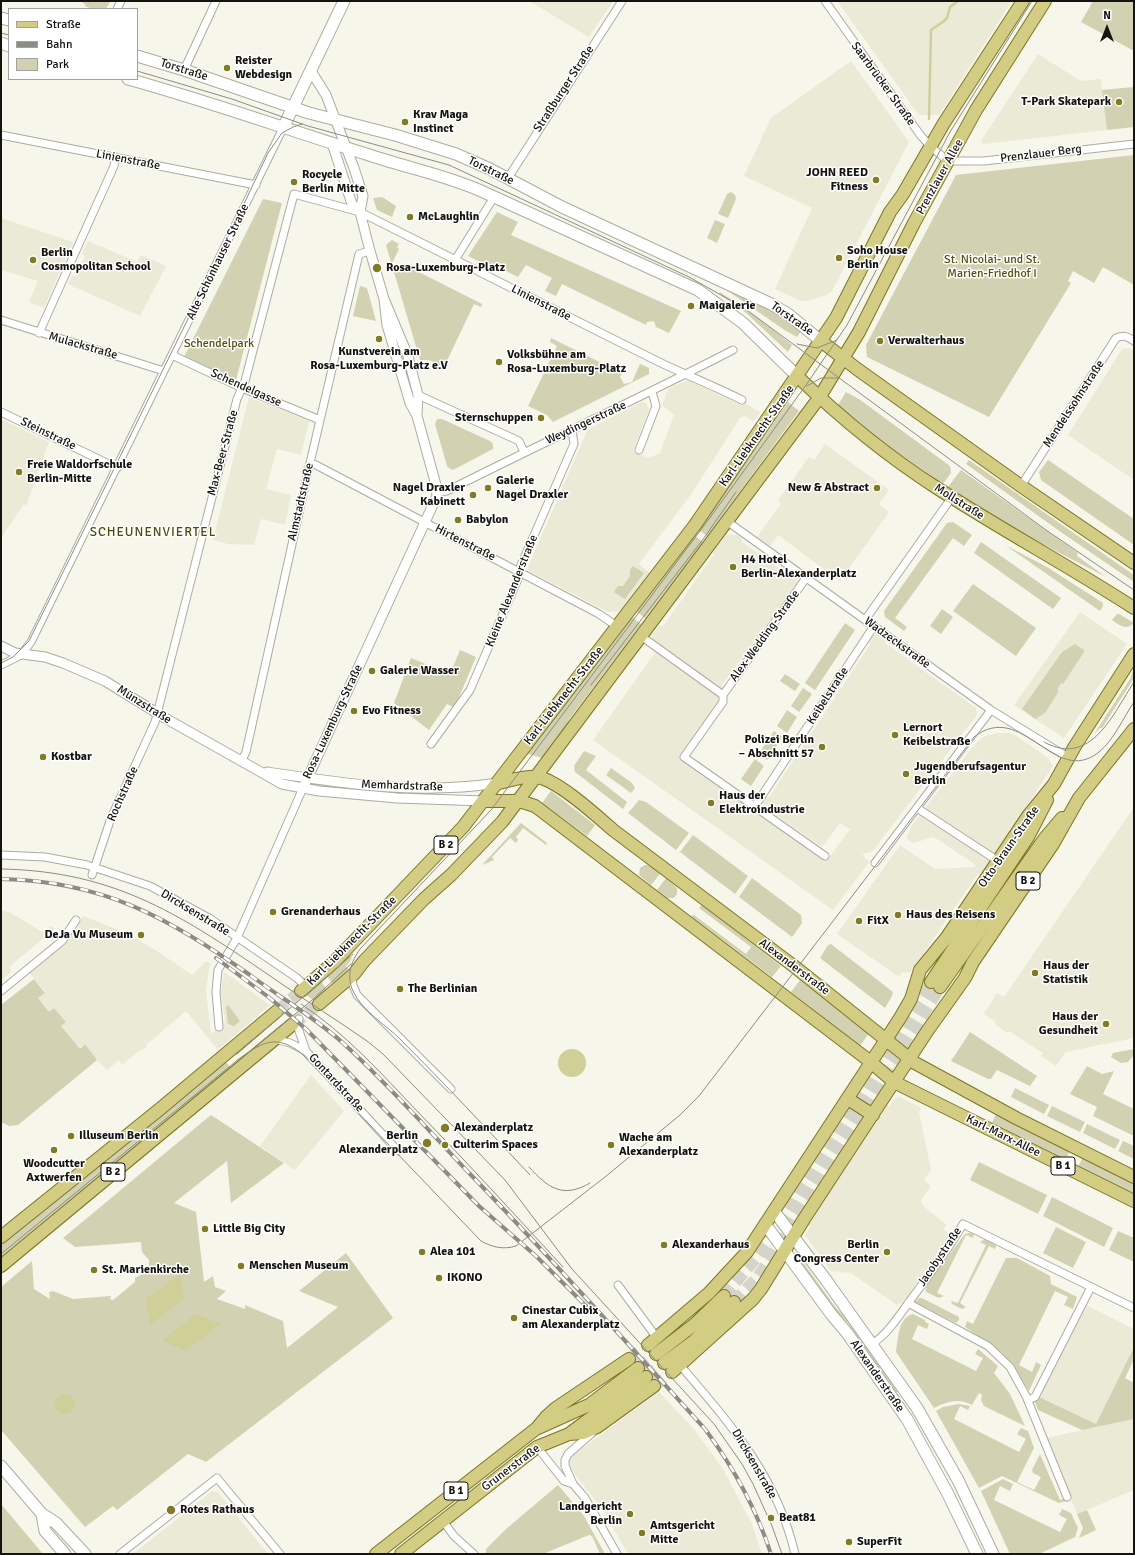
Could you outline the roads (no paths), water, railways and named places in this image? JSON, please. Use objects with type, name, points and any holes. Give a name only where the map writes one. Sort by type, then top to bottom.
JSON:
[{"type":"main road","points":[[284,126],[344,1]]},
{"type":"main road","name":"Prenzlauer Allee","points":[[798,376],[836,318],[890,212],[903,194],[944,124],[1023,1]]},
{"type":"main road","name":"Prenzlauer Allee","points":[[819,398],[844,359],[976,110],[1045,1]]},
{"type":"main road","name":"Torstraße","points":[[138,56],[335,120],[441,148],[508,178],[562,206],[771,304],[788,314],[821,341]]},
{"type":"main road","name":"Torstraße","points":[[131,80],[284,126],[347,148],[446,176],[494,197],[682,282],[705,295],[743,323],[798,376]]},
{"type":"main road","points":[[821,341],[1021,486],[1134,563]]},
{"type":"main road","name":"Mollstraße","points":[[798,376],[819,398],[873,443],[952,497],[1134,608]]},
{"type":"main road","name":"Karl-Liebknecht-Straße","points":[[304,989],[334,962],[406,887],[463,827],[484,801],[695,525],[746,448],[798,376]]},
{"type":"main road","name":"Karl-Liebknecht-Straße","points":[[319,1004],[352,976],[364,961],[424,898],[466,859],[519,801],[819,398]]},
{"type":"main road","name":"Otto-Braun-Straße","points":[[871,1062],[908,1006],[920,970],[947,936],[1028,816],[1054,784],[1134,654]]},
{"type":"main road","name":"B 2","points":[[894,1082],[965,978],[973,962],[1053,844],[1079,798],[1134,729]]},
{"type":"main road","points":[[498,783],[537,777]]},
{"type":"main road","name":"Alexanderstraße","points":[[537,777],[552,782],[594,814],[612,830],[795,967],[910,1059]]},
{"type":"main road","points":[[1054,784],[1028,837],[935,985],[1045,838],[1079,798]]},
{"type":"main road","points":[[484,801],[519,801],[535,806],[871,1062],[746,1252],[726,1276],[684,1316],[652,1341]]},
{"type":"main road","name":"B 2","points":[[1,1237],[160,1109],[277,1011]]},
{"type":"main road","name":"B 2","points":[[1,1266],[296,1021]]},
{"type":"main road","name":"Karl-Marx-Allee","points":[[910,1059],[929,1072],[980,1097],[1016,1118],[1134,1177]]},
{"type":"main road","name":"Karl-Marx-Allee","points":[[871,1062],[894,1082],[1134,1201]]},
{"type":"main road","points":[[668,1363],[753,1299],[894,1082]]},
{"type":"main road","points":[[848,1099],[873,1115]]},
{"type":"main road","name":"Alexanderstraße","points":[[774,1211],[794,1236],[917,1408],[941,1447],[993,1554]]},
{"type":"main road","name":"Alexanderstraße","points":[[765,1224],[831,1314],[847,1333],[907,1419],[948,1494],[977,1554]]},
{"type":"main road","points":[[668,1363],[695,1324],[729,1299]]},
{"type":"main road","points":[[593,1409],[641,1372]]},
{"type":"main road","name":"Grunerstraße","points":[[401,1554],[537,1447],[569,1434],[583,1433],[598,1427],[641,1372]]},
{"type":"main road","name":"Grunerstraße","points":[[376,1554],[537,1428],[556,1408],[641,1372]]},
{"type":"main road","name":"Grunerstraße","points":[[537,1428],[593,1409]]},
{"type":"main road","name":"Grunerstraße","points":[[569,1434],[593,1409]]},
{"type":"main road","points":[[1,1466],[42,1514],[56,1523],[85,1554]]},
{"type":"main road","points":[[42,1514],[45,1531],[65,1554]]},
{"type":"street","points":[[184,70],[216,1]]},
{"type":"street","name":"Straßburger Straße","points":[[508,178],[622,1]]},
{"type":"street","name":"Saarbrücker Straße","points":[[824,1],[931,147],[948,161]]},
{"type":"street","points":[[311,71],[324,92],[347,148],[363,196],[360,212],[384,299],[408,356],[418,396],[417,416]]},
{"type":"street","name":"Alte Schönhauser Straße","points":[[21,655],[31,642],[256,186],[284,126]]},
{"type":"street","name":"Linienstraße","points":[[1,135],[256,186]]},
{"type":"street","points":[[332,142],[352,204],[360,212]]},
{"type":"street","name":"Prenzlauer Berg","points":[[948,161],[984,161],[1134,144]]},
{"type":"street","points":[[40,333],[115,165],[116,157]]},
{"type":"street","name":"Linienstraße","points":[[294,194],[360,212],[685,374],[697,378],[742,400]]},
{"type":"street","name":"Max-Beer-Straße","points":[[157,713],[237,399],[242,388],[294,194]]},
{"type":"street","points":[[455,260],[494,197]]},
{"type":"street","name":"Almstadtstraße","points":[[242,760],[246,752],[310,463],[359,254],[370,250]]},
{"type":"street","points":[[384,299],[387,325],[410,403],[417,416],[437,492]]},
{"type":"street","name":"Mulackstraße","points":[[1,320],[164,371]]},
{"type":"street","name":"Mendelssohnstraße","points":[[1021,486],[1116,338],[1128,336],[1134,341]]},
{"type":"street","name":"Weydingerstraße","points":[[437,492],[447,491],[524,452],[652,392],[733,350]]},
{"type":"street","name":"Schendelgasse","points":[[172,355],[242,388],[320,420]]},
{"type":"street","points":[[639,450],[656,406],[652,392]]},
{"type":"street","points":[[418,396],[519,441],[524,452]]},
{"type":"street","name":"Steinstraße","points":[[1,412],[117,468]]},
{"type":"street","name":"Kleine Alexanderstraße","points":[[431,744],[470,690],[501,620],[574,444],[572,430]]},
{"type":"street","name":"Hirtenstraße","points":[[310,463],[520,572],[604,617],[618,627]]},
{"type":"street","name":"Rosa-Luxemburg-Straße","points":[[219,1027],[216,992],[218,970],[237,938],[307,779],[425,523],[437,496],[437,492]]},
{"type":"street","points":[[865,620],[952,497]]},
{"type":"street","name":"Wadzeckstraße","points":[[728,522],[991,710],[1069,758]]},
{"type":"street","name":"Alex-Wedding-Straße","points":[[755,806],[684,757],[723,702],[723,695],[806,578]]},
{"type":"street","name":"Keibelstraße","points":[[755,806],[874,626]]},
{"type":"street","name":"Alex-Wedding-Straße","points":[[641,636],[723,695]]},
{"type":"street","name":"Münzstraße","points":[[1,646],[21,655],[45,657],[79,668],[107,682],[157,713],[262,771],[282,784],[303,788]]},
{"type":"street","points":[[1,665],[21,655]]},
{"type":"street","points":[[875,863],[991,710]]},
{"type":"street","name":"Rochstraße","points":[[92,875],[111,818],[155,722],[157,713]]},
{"type":"street","name":"Münzstraße","points":[[262,771],[307,779]]},
{"type":"street","name":"Memhardstraße","points":[[307,779],[397,788],[466,787],[498,783]]},
{"type":"street","name":"Memhardstraße","points":[[303,788],[397,798],[484,801]]},
{"type":"street","points":[[755,806],[825,856]]},
{"type":"street","points":[[917,808],[998,862]]},
{"type":"street","name":"Dircksenstraße","points":[[1,855],[45,857],[95,868],[136,881],[171,896],[209,918],[297,978],[304,989]]},
{"type":"street","points":[[1,991],[62,941],[76,920]]},
{"type":"street","points":[[352,976],[357,995],[451,1089]]},
{"type":"street","name":"Gontardstraße","points":[[296,1021],[306,1051]]},
{"type":"street","name":"Gontardstraße","points":[[274,1039],[290,1043],[306,1051],[398,1151]]},
{"type":"street","name":"Jacobystraße","points":[[872,1344],[883,1337],[955,1238],[963,1224],[1134,1308]]},
{"type":"street","points":[[618,1285],[652,1341]]},
{"type":"street","points":[[1028,1400],[1034,1397],[1091,1287]]},
{"type":"street","points":[[908,1302],[988,1346],[1010,1368],[1028,1400],[1067,1497]]},
{"type":"street","name":"Dircksenstraße","points":[[668,1363],[734,1429],[747,1446],[773,1495],[791,1536],[795,1554]]},
{"type":"street","points":[[598,1427],[566,1457],[565,1466],[573,1484],[584,1498],[617,1554]]},
{"type":"street","points":[[537,1447],[564,1481],[573,1484]]},
{"type":"street","points":[[120,1554],[217,1478],[280,1554]]},
{"type":"street","points":[[443,1521],[454,1536],[474,1554]]},
{"type":"waterway","points":[[929,119],[931,30],[947,18],[950,7],[958,1]]},
{"type":"tunnel","points":[[724,1296],[756,1258],[782,1223],[838,1129],[931,982]]},
{"type":"tunnel","points":[[734,1302],[757,1278],[775,1252],[940,987]]},
{"type":"tunnel","points":[[277,1011],[301,991]]},
{"type":"tunnel","points":[[293,1024],[319,1004]]},
{"type":"tunnel","points":[[629,1359],[648,1345]]},
{"type":"tunnel","points":[[638,1368],[656,1354]]},
{"type":"tunnel","points":[[646,1377],[664,1363]]},
{"type":"tunnel","points":[[654,1386],[672,1372]]},
{"type":"tram line","points":[[530,1175],[400,1039],[362,1005],[353,991],[350,980],[350,969],[354,959],[360,949],[491,810],[709,519],[806,385],[847,325],[950,132],[1032,1]]},
{"type":"tram line","points":[[1,33],[8,35]]},
{"type":"tram line","points":[[138,71],[232,99],[308,126],[449,165],[689,277],[744,308],[1046,530],[1134,590]]},
{"type":"tram line","points":[[1,663],[13,657],[29,641],[225,244],[268,153],[282,133],[302,124]]},
{"type":"tram line","points":[[797,344],[817,348],[837,340]]},
{"type":"tram line","points":[[807,386],[821,378],[839,378]]},
{"type":"tram line","points":[[591,685],[704,538],[736,492]]},
{"type":"tram line","points":[[1044,742],[1060,748],[1075,748],[1088,743],[1099,734],[1109,722],[1134,682]]},
{"type":"tram line","points":[[1,1254],[240,1058],[263,1044],[270,1042],[284,1044],[301,1053],[481,1241],[498,1247],[507,1248],[516,1246],[605,1177],[680,1115],[699,1096],[974,737],[992,728],[1008,728],[1067,760],[1083,760],[1099,752],[1104,747],[1114,735],[1134,702]]},
{"type":"tram line","points":[[1,869],[42,872],[80,878],[115,888],[148,902],[211,936],[356,1033],[383,1054],[505,1180],[572,1269],[714,1424],[742,1464],[753,1484],[772,1526],[782,1554]]},
{"type":"tram line","points":[[237,1054],[353,954]]},
{"type":"tram line","points":[[261,1042],[311,1001],[351,964]]},
{"type":"tram line","points":[[301,1004],[333,1028],[376,1068],[473,1169],[563,1267]]},
{"type":"tram line","points":[[529,1167],[543,1181],[556,1189],[564,1191],[572,1190],[590,1183]]},
{"type":"railway","points":[[1,879],[38,881],[72,887],[103,895],[133,906],[191,936],[309,1016],[343,1043],[392,1091],[530,1238],[705,1429],[716,1444],[743,1489],[765,1537],[771,1554]]},
{"type":"railway","points":[[216,958],[271,999],[307,1030],[479,1206],[537,1257],[586,1306]]},
{"type":"place","name":"Reister Webdesign","points":[[227,68]]},
{"type":"place","name":"T-Park Skatepark","points":[[1119,102]]},
{"type":"place","name":"Krav Maga Instinct","points":[[405,122]]},
{"type":"place","name":"JOHN REED Fitness","points":[[876,180]]},
{"type":"place","name":"Rocycle Berlin Mitte","points":[[294,182]]},
{"type":"place","name":"McLaughlin","points":[[410,217]]},
{"type":"place","name":"Soho House Berlin","points":[[839,258]]},
{"type":"place","name":"Berlin Cosmopolitan School","points":[[33,260]]},
{"type":"place","name":"Rosa-Luxemburg-Platz","points":[[377,268]]},
{"type":"place","name":"Maigalerie","points":[[691,306]]},
{"type":"place","name":"Kunstverein am Rosa-Luxemburg-Platz e.V","points":[[379,339]]},
{"type":"place","name":"Verwalterhaus","points":[[880,341]]},
{"type":"place","name":"Volksbühne am Rosa-Luxemburg-Platz","points":[[499,362]]},
{"type":"place","name":"Sternschuppen","points":[[541,418]]},
{"type":"place","name":"Freie Waldorfschule Berlin-Mitte","points":[[19,472]]},
{"type":"place","name":"Galerie Nagel Draxler","points":[[488,488]]},
{"type":"place","name":"New & Abstract","points":[[877,488]]},
{"type":"place","name":"Nagel Draxler Kabinett","points":[[473,495]]},
{"type":"place","name":"Babylon","points":[[458,520]]},
{"type":"place","name":"H4 Hotel Berlin-Alexanderplatz","points":[[733,567]]},
{"type":"place","name":"Galerie Wasser","points":[[372,671]]},
{"type":"place","name":"Evo Fitness","points":[[354,711]]},
{"type":"place","name":"Lernort Keibelstraße","points":[[895,735]]},
{"type":"place","name":"Polizei Berlin – Abschnitt 57","points":[[822,747]]},
{"type":"place","name":"Kostbar","points":[[43,757]]},
{"type":"place","name":"Jugendberufsagentur Berlin","points":[[906,774]]},
{"type":"place","name":"Haus der Elektroindustrie","points":[[711,803]]},
{"type":"place","name":"Grenanderhaus","points":[[273,912]]},
{"type":"place","name":"Haus des Reisens","points":[[898,915]]},
{"type":"place","name":"FitX","points":[[859,921]]},
{"type":"place","name":"DeJa Vu Museum","points":[[141,935]]},
{"type":"place","name":"Haus der Statistik","points":[[1035,973]]},
{"type":"place","name":"The Berlinian","points":[[400,989]]},
{"type":"place","name":"Haus der Gesundheit","points":[[1106,1024]]},
{"type":"place","name":"Alexanderplatz","points":[[445,1128]]},
{"type":"place","name":"Illuseum Berlin","points":[[71,1136]]},
{"type":"place","name":"Berlin Alexanderplatz","points":[[427,1143]]},
{"type":"place","name":"Culterim Spaces","points":[[445,1145]]},
{"type":"place","name":"Wache am Alexanderplatz","points":[[611,1145]]},
{"type":"place","name":"Woodcutter Axtwerfen","points":[[54,1150]]},
{"type":"place","name":"Little Big City","points":[[205,1229]]},
{"type":"place","name":"Alexanderhaus","points":[[664,1245]]},
{"type":"place","name":"Alea 101","points":[[422,1252]]},
{"type":"place","name":"Berlin Congress Center","points":[[887,1252]]},
{"type":"place","name":"Menschen Museum","points":[[241,1266]]},
{"type":"place","name":"St. Marienkirche","points":[[94,1270]]},
{"type":"place","name":"IKONO","points":[[439,1278]]},
{"type":"place","name":"Cinestar Cubix am Alexanderplatz","points":[[514,1318]]},
{"type":"place","name":"Rotes Rathaus","points":[[171,1510]]},
{"type":"place","name":"Landgericht Berlin","points":[[630,1514]]},
{"type":"place","name":"Beat81","points":[[771,1518]]},
{"type":"place","name":"Amtsgericht Mitte","points":[[642,1533]]},
{"type":"place","name":"SuperFit","points":[[849,1542]]},
{"type":"district","name":"SCHEUNENVIERTEL","points":[[153,533]]},
{"type":"park label","name":"St. Nicolai- und St. Marien-Friedhof I","points":[[992,267]]},
{"type":"park label","name":"Schendelpark","points":[[219,344]]}]
